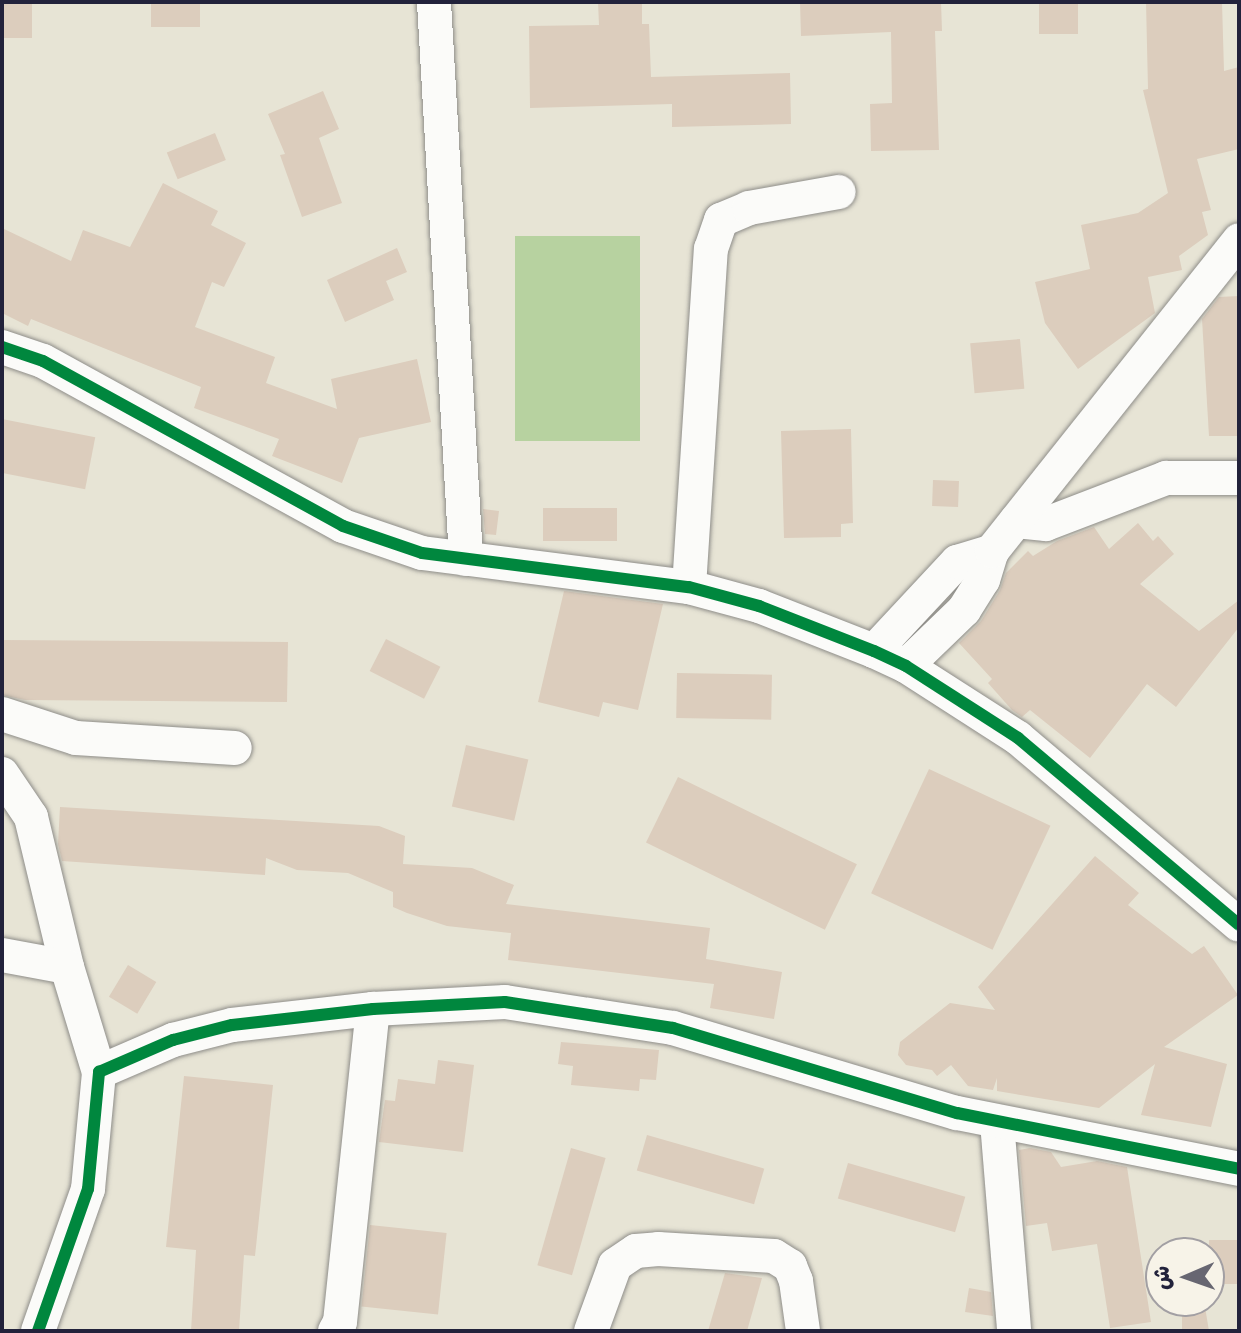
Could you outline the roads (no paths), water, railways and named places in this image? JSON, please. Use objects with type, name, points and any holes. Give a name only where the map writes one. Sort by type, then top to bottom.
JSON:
[{"type":"street","points":[[434,2],[466,559]]},
{"type":"street","points":[[689,587],[711,249],[721,220],[749,208],[839,192]]},
{"type":"street","points":[[906,666],[964,610],[983,580],[992,551],[1239,240]]},
{"type":"street","points":[[2,347],[43,361],[343,526],[422,553],[689,587],[759,606],[874,651],[906,666],[1018,738],[1239,925]]},
{"type":"street","points":[[1016,521],[1046,524],[1166,478],[1239,478]]},
{"type":"street","points":[[874,651],[957,562],[992,551]]},
{"type":"street","points":[[2,714],[76,738],[235,748]]},
{"type":"street","points":[[2,774],[31,817],[67,967],[99,1072],[88,1189],[38,1331]]},
{"type":"street","points":[[2,955],[67,967]]},
{"type":"street","points":[[99,1072],[173,1040],[232,1025],[373,1009],[505,1002],[673,1028],[957,1113],[1239,1169]]},
{"type":"street","points":[[335,1331],[340,1322],[373,1009]]},
{"type":"street","points":[[997,1122],[1014,1331]]},
{"type":"street","points":[[591,1331],[615,1265],[636,1251],[658,1249],[774,1256],[790,1266],[793,1273],[803,1331]]}]
